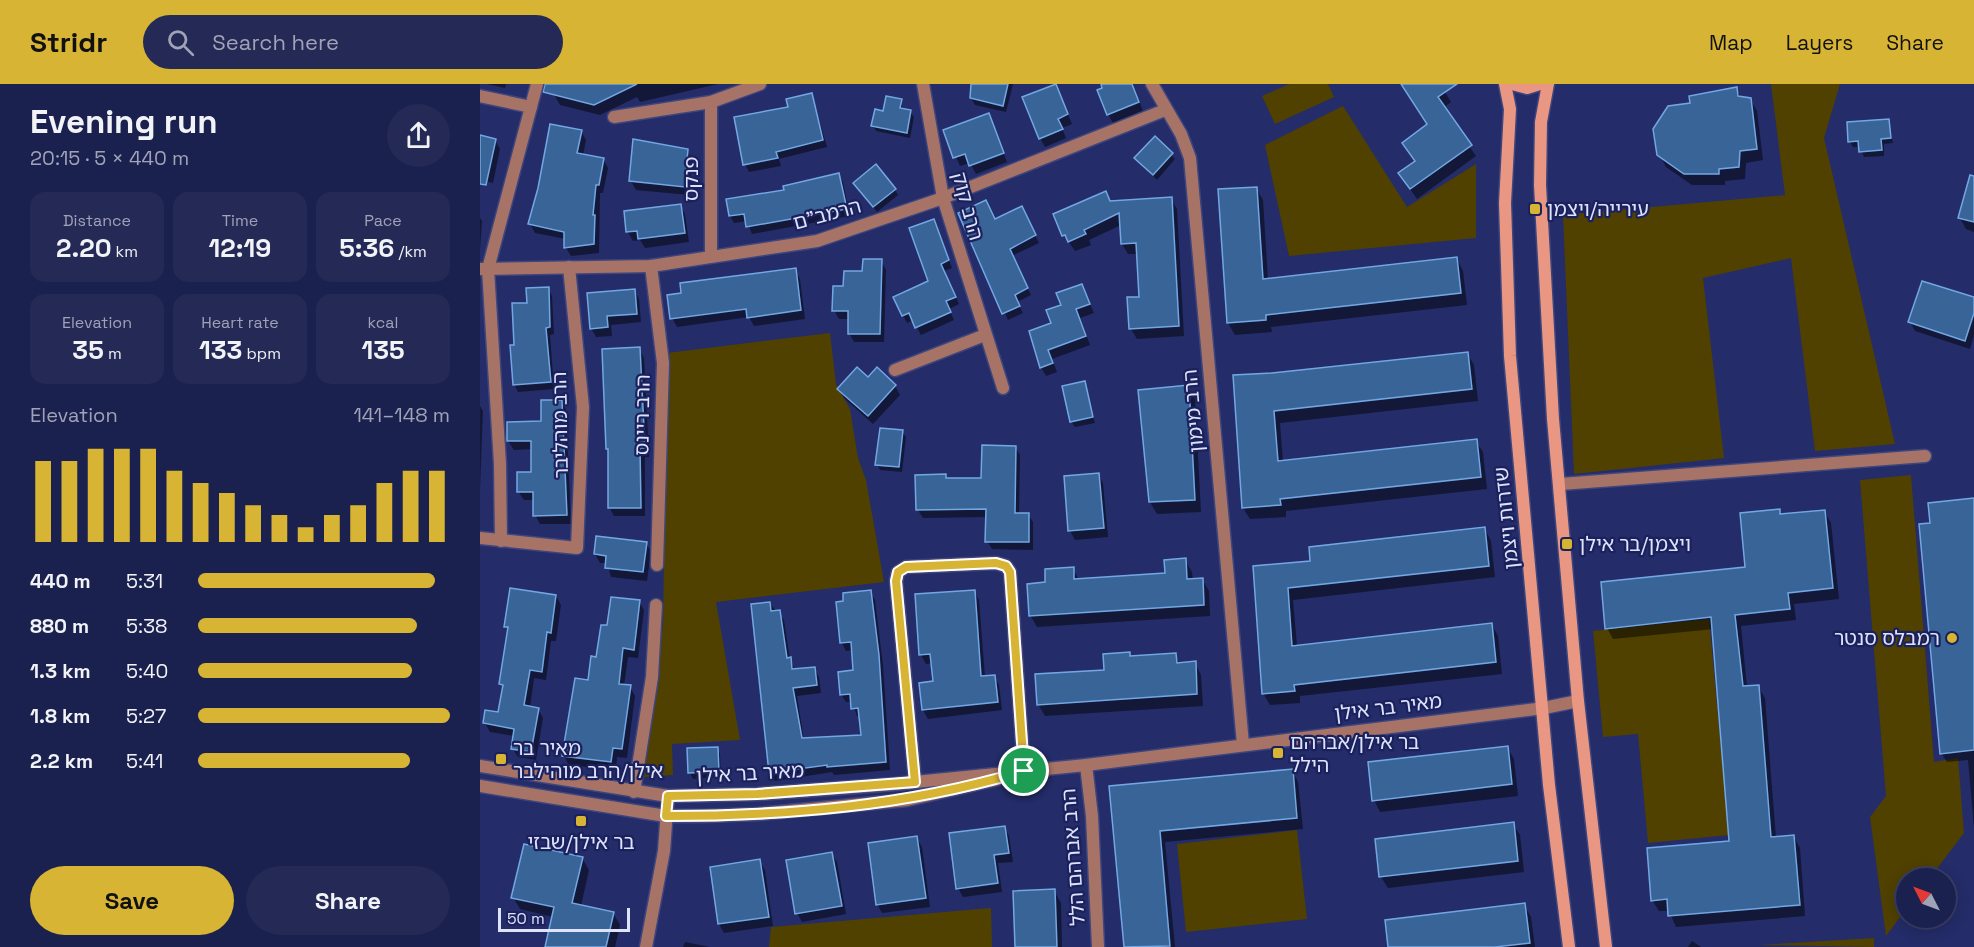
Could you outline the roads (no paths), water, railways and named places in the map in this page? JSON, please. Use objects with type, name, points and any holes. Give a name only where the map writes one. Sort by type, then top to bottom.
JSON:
[{"type":"main road","name":"שדרות ויצמן","points":[[1505,84],[1510,109],[1504,202],[1510,356],[1544,708],[1549,785],[1569,947]]},
{"type":"main road","points":[[1512,84],[1527,88],[1540,84]]},
{"type":"main road","points":[[1548,84],[1541,122],[1540,185],[1553,419],[1561,484],[1578,701],[1606,947]]},
{"type":"street","points":[[480,538],[501,541],[500,464],[484,269],[537,84]]},
{"type":"street","points":[[614,117],[711,102],[760,84]]},
{"type":"street","name":"הרב קוק","points":[[923,84],[943,198],[1003,388]]},
{"type":"street","name":"הרב מימון","points":[[1152,84],[1181,134],[1190,158],[1243,744]]},
{"type":"street","points":[[480,96],[531,107]]},
{"type":"street","name":"פנקס","points":[[711,102],[711,256]]},
{"type":"street","name":"הרמב\"ם","points":[[484,269],[651,266],[817,241],[943,198],[1165,110]]},
{"type":"street","name":"הרב ריינס","points":[[651,266],[663,363],[657,566]]},
{"type":"street","name":"הרב מוהליבר","points":[[501,541],[577,548],[583,407],[569,267]]},
{"type":"street","points":[[895,370],[985,335]]},
{"type":"street","points":[[1561,484],[1925,456]]},
{"type":"street","points":[[915,782],[896,581],[898,572],[906,567],[996,563],[1006,566],[1010,572],[1024,771]]},
{"type":"street","points":[[634,792],[652,676],[656,605]]},
{"type":"street","name":"מאיר בר אילן","points":[[480,766],[668,796],[757,794],[915,782],[1086,765],[1544,708],[1578,701]]},
{"type":"street","name":"הרב אברהם הלל","points":[[1086,765],[1092,816],[1098,947]]},
{"type":"street","name":"מאיר בר אילן","points":[[480,786],[666,816],[758,814],[907,800],[978,785],[1024,771]]},
{"type":"street","points":[[646,947],[664,851],[668,796]]},
{"type":"place","name":"עירייה/ויצמן","points":[[1535,209]]},
{"type":"place","name":"ויצמן/בר אילן","points":[[1567,544]]},
{"type":"place","name":"רמבלס סנטר","points":[[1952,638]]},
{"type":"place","name":"בר אילן/אברהם הילל","points":[[1278,753]]},
{"type":"place","name":"מאיר בר אילן/הרב מוהילבר","points":[[501,759]]},
{"type":"place","name":"בר אילן/שבזי","points":[[581,821]]}]
